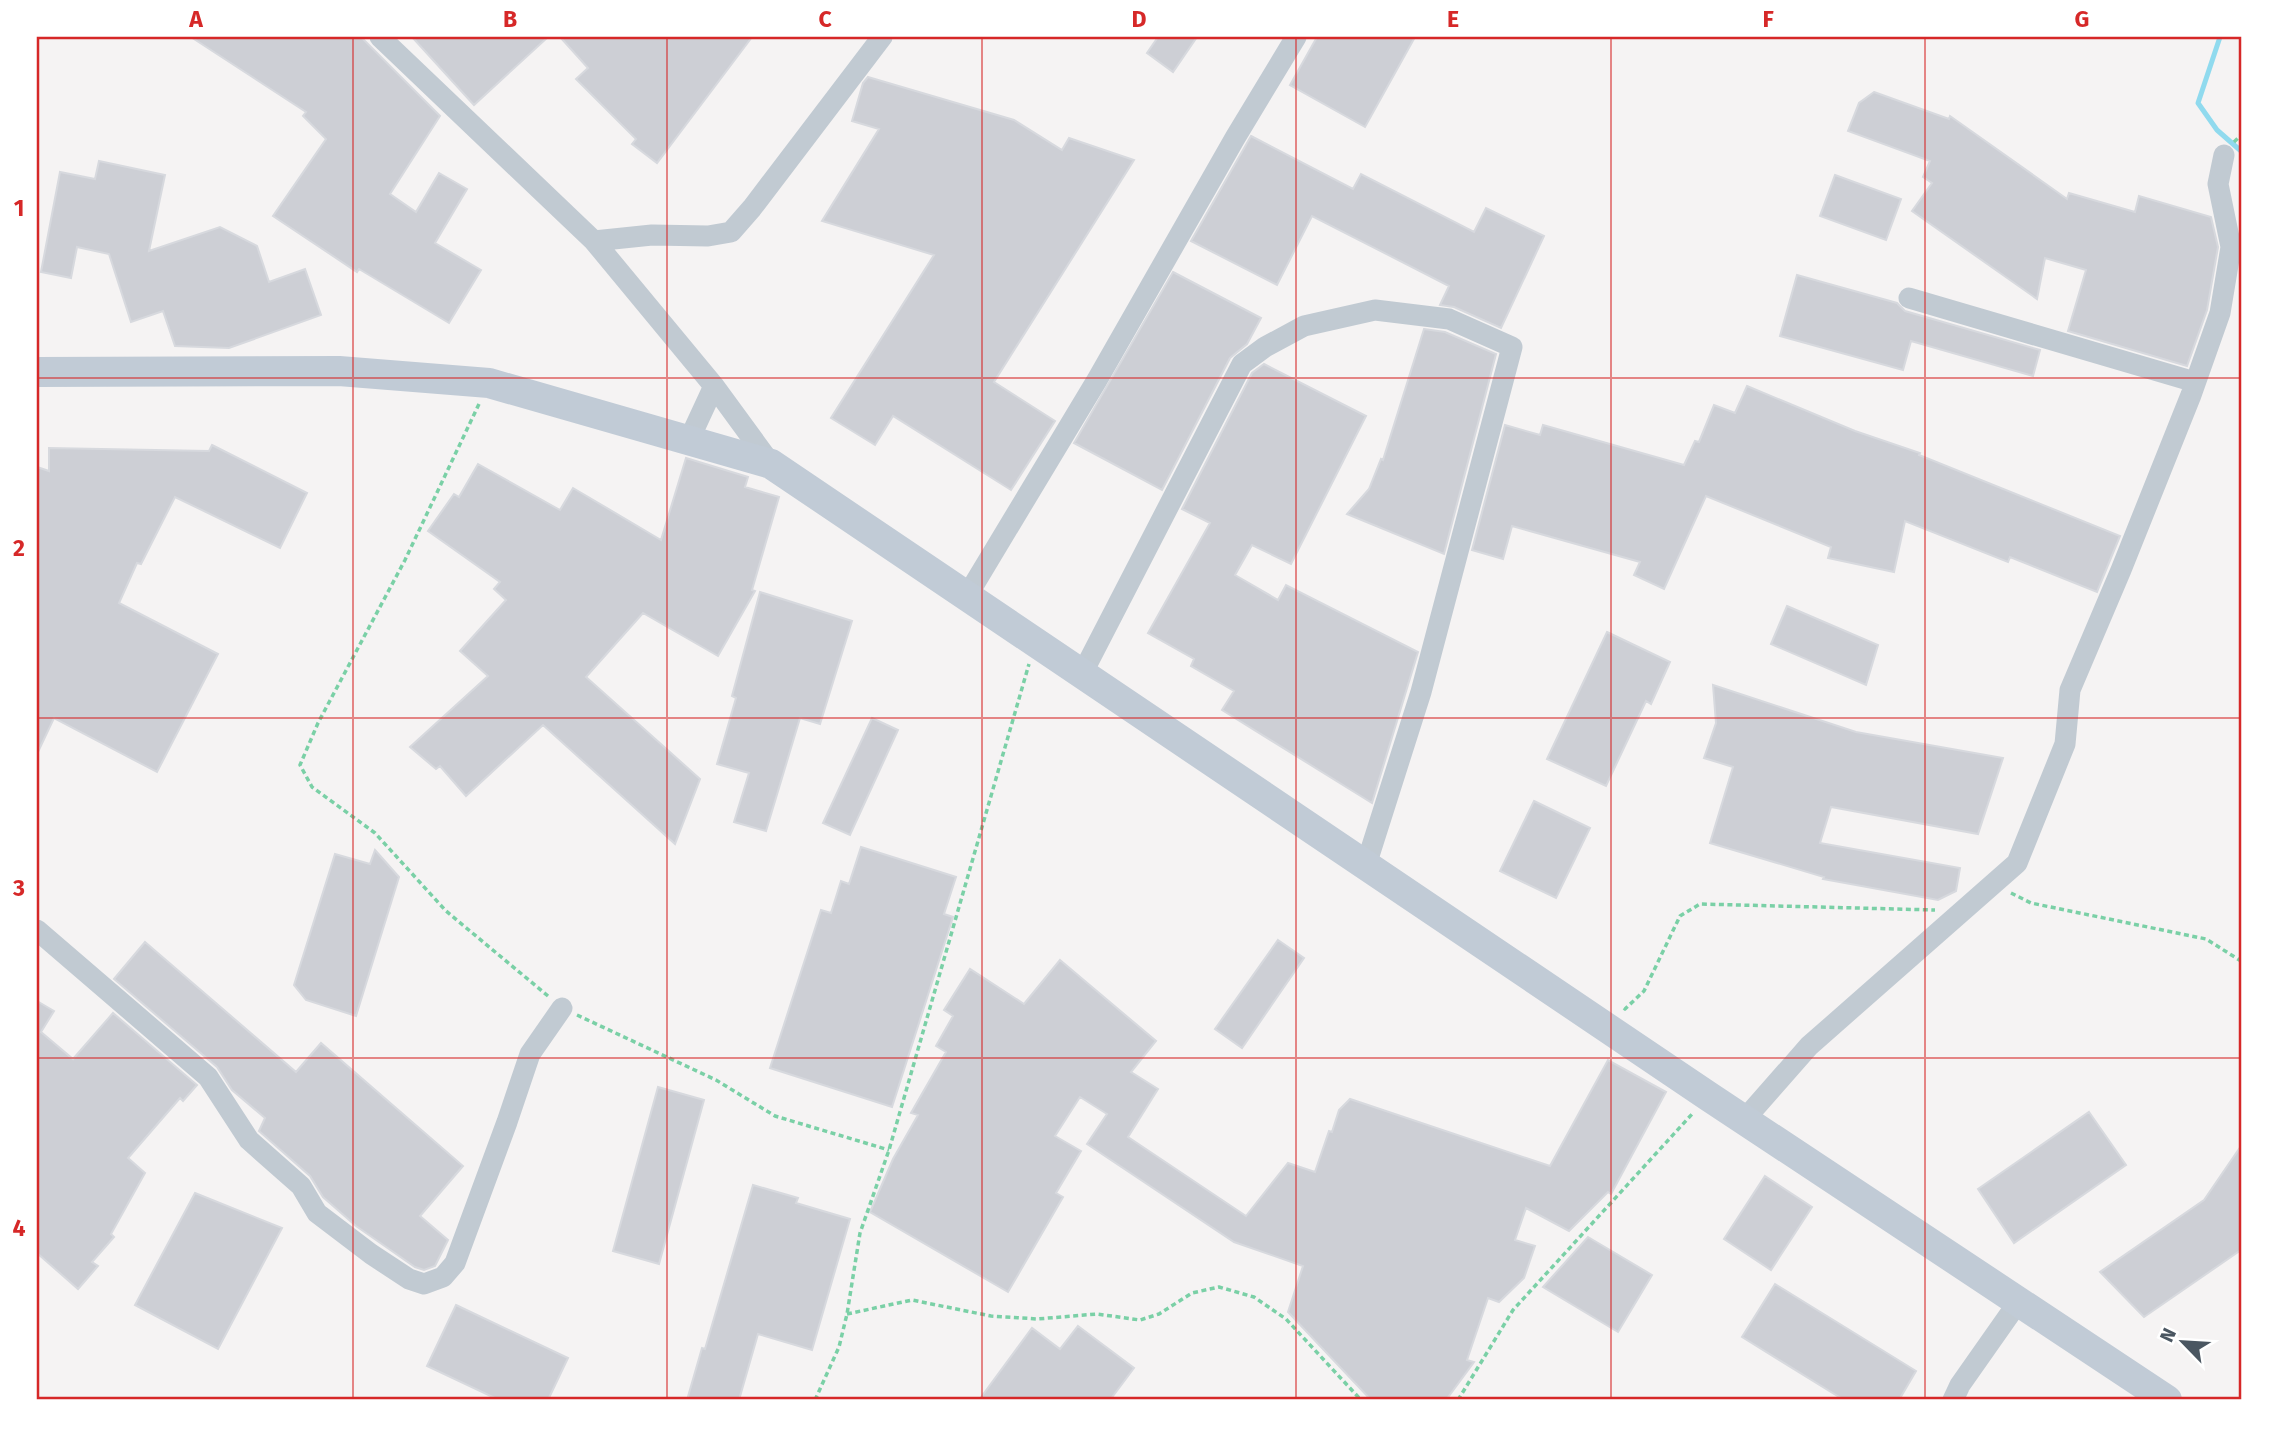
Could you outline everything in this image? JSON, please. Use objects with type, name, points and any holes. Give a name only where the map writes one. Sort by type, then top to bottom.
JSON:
[{"type":"street","points":[[380,37],[594,241],[713,386],[771,464]]},
{"type":"street","points":[[594,241],[652,235],[708,236],[731,232],[882,37]]},
{"type":"street","points":[[967,596],[1097,380],[1296,37]]},
{"type":"street","points":[[1744,1120],[1809,1046],[2017,863],[2065,744],[2070,690],[2121,570],[2220,313],[2231,247],[2218,184],[2234,143]]},
{"type":"street","points":[[1909,298],[2195,382]]},
{"type":"street","points":[[1082,674],[1242,364],[1265,347],[1304,326],[1376,310],[1449,319],[1512,347],[1421,692],[1366,865]]},
{"type":"street","points":[[37,372],[339,371],[489,383],[771,464],[1708,1096],[2167,1400]]},
{"type":"street","points":[[689,440],[713,386]]},
{"type":"street","points":[[37,930],[208,1077],[248,1140],[301,1186],[317,1213],[390,1267],[409,1279],[424,1284],[443,1277],[455,1263],[530,1054],[562,1008]]},
{"type":"street","points":[[1953,1400],[1960,1385],[2019,1301]]},
{"type":"path","points":[[489,383],[405,560],[318,723],[300,765],[312,787],[375,833],[446,911],[562,1008],[716,1080],[775,1116],[889,1150]]},
{"type":"path","points":[[815,1400],[839,1347],[860,1233],[889,1150],[1035,642]]},
{"type":"path","points":[[1994,884],[2031,903],[2206,939],[2241,961]]},
{"type":"path","points":[[1614,1002],[1626,1009],[1644,990],[1680,916],[1700,904],[1962,910]]},
{"type":"path","points":[[1458,1400],[1513,1310],[1708,1096]]},
{"type":"path","points":[[847,1314],[912,1300],[991,1316],[1037,1319],[1097,1314],[1140,1320],[1159,1314],[1192,1293],[1219,1287],[1254,1297],[1286,1319],[1361,1400]]},
{"type":"building","points":[[191,37],[361,37],[440,116],[390,194],[416,212],[439,173],[467,189],[435,243],[481,270],[449,323],[359,269],[357,272],[273,216],[326,139],[303,116],[306,112]]},
{"type":"building","points":[[412,37],[548,37],[474,105]]},
{"type":"building","points":[[560,37],[752,37],[657,163],[632,144],[636,139],[576,79],[588,68]]},
{"type":"building","points":[[1158,37],[1197,37],[1173,72],[1147,53]]},
{"type":"building","points":[[1317,37],[1415,37],[1365,127],[1290,85]]},
{"type":"building","points":[[868,77],[1014,120],[1062,150],[1069,138],[1134,160],[994,382],[1055,421],[1011,490],[893,416],[875,445],[831,418],[934,255],[822,221],[879,129],[852,121],[863,83]]},
{"type":"building","points":[[1874,92],[1949,119],[1950,116],[2067,199],[2069,193],[2135,212],[2139,196],[2211,217],[2218,247],[2207,310],[2187,366],[2068,331],[2086,270],[2045,258],[2037,299],[1912,211],[1932,183],[1923,177],[1930,161],[1848,131],[1859,103]]},
{"type":"building","points":[[1251,136],[1353,189],[1361,174],[1474,232],[1486,208],[1544,236],[1501,328],[1454,307],[1440,305],[1449,286],[1312,216],[1277,285],[1191,241]]},
{"type":"building","points":[[99,161],[165,175],[149,251],[220,227],[257,246],[269,282],[305,269],[321,315],[229,348],[175,346],[163,311],[131,322],[109,254],[77,247],[71,278],[41,272],[60,172],[95,179]]},
{"type":"building","points":[[1835,175],[1901,199],[1886,240],[1820,216]]},
{"type":"building","points":[[1173,272],[1261,318],[1247,344],[1230,358],[1162,490],[1074,443]]},
{"type":"building","points":[[1797,275],[1897,303],[1905,311],[2040,350],[2033,376],[1911,341],[1903,370],[1780,336]]},
{"type":"building","points":[[1424,329],[1445,332],[1496,354],[1444,554],[1347,514],[1369,489],[1381,459],[1383,460]]},
{"type":"building","points":[[1264,364],[1366,416],[1291,564],[1252,545],[1235,575],[1278,600],[1286,585],[1418,652],[1372,803],[1222,710],[1234,691],[1191,666],[1194,659],[1148,633],[1210,523],[1182,509],[1252,373]]},
{"type":"building","points":[[1747,386],[1855,431],[1920,453],[1919,455],[2120,536],[2097,592],[2010,557],[2008,562],[1905,521],[1894,572],[1828,558],[1831,547],[1706,496],[1664,589],[1634,575],[1640,562],[1512,526],[1503,559],[1472,550],[1505,425],[1540,435],[1543,425],[1684,465],[1695,441],[1699,442],[1714,405],[1735,413]]},
{"type":"building","points":[[212,445],[307,493],[280,548],[175,497],[141,564],[137,563],[119,603],[218,654],[157,772],[54,718],[37,754],[37,467],[49,471],[49,448],[209,451]]},
{"type":"building","points":[[686,458],[748,477],[745,487],[779,497],[752,590],[755,591],[718,656],[643,613],[586,677],[700,779],[675,844],[543,725],[466,796],[440,766],[436,769],[410,747],[488,676],[460,651],[506,600],[494,589],[500,582],[428,531],[454,494],[459,497],[478,464],[560,510],[573,488],[661,540]]},
{"type":"building","points":[[760,592],[852,621],[820,724],[800,718],[766,831],[734,822],[749,773],[717,764],[736,698],[732,696]]},
{"type":"building","points":[[1787,606],[1878,645],[1866,685],[1771,644]]},
{"type":"building","points":[[1607,632],[1670,662],[1651,704],[1646,701],[1606,786],[1547,759]]},
{"type":"building","points":[[1713,685],[1856,732],[2003,758],[1978,834],[1831,807],[1820,843],[1960,868],[1956,891],[1938,900],[1823,879],[1824,877],[1710,843],[1733,767],[1704,758],[1716,723]]},
{"type":"building","points":[[872,718],[898,730],[850,835],[823,823]]},
{"type":"building","points":[[1534,801],[1590,828],[1556,898],[1500,871]]},
{"type":"building","points":[[861,847],[956,877],[944,914],[953,917],[892,1107],[770,1068],[821,910],[831,913],[841,881],[849,884]]},
{"type":"building","points":[[375,850],[399,877],[356,1016],[306,1000],[294,985],[335,854],[370,864]]},
{"type":"building","points":[[1278,940],[1304,958],[1242,1048],[1215,1029]]},
{"type":"building","points":[[145,942],[296,1072],[321,1043],[463,1166],[420,1216],[448,1240],[435,1266],[424,1270],[415,1267],[356,1226],[323,1197],[310,1176],[259,1131],[265,1118],[232,1090],[217,1067],[114,979]]},
{"type":"building","points":[[1060,960],[1156,1041],[1131,1072],[1158,1089],[1128,1137],[1246,1216],[1288,1163],[1315,1172],[1339,1110],[1350,1099],[1550,1166],[1608,1060],[1666,1092],[1611,1194],[1608,1192],[1569,1231],[1526,1208],[1515,1240],[1535,1246],[1524,1278],[1499,1302],[1488,1298],[1467,1360],[1474,1362],[1446,1400],[1371,1400],[1288,1312],[1303,1266],[1234,1242],[1087,1144],[1107,1114],[1080,1097],[1055,1136],[1081,1151],[1056,1193],[1063,1197],[1008,1292],[870,1212],[893,1159],[918,1115],[911,1113],[946,1052],[936,1046],[953,1016],[944,1010],[970,969],[1024,1004]]},
{"type":"building","points":[[37,1001],[54,1011],[41,1032],[73,1059],[113,1013],[197,1085],[183,1101],[180,1098],[128,1158],[145,1173],[111,1234],[114,1237],[92,1262],[98,1266],[78,1289],[37,1253]]},
{"type":"building","points":[[658,1087],[704,1100],[659,1264],[613,1251]]},
{"type":"building","points":[[2089,1112],[2126,1165],[2014,1243],[1978,1189]]},
{"type":"building","points":[[2241,1146],[2241,1250],[2144,1317],[2100,1272],[2204,1200]]},
{"type":"building","points":[[1765,1176],[1812,1207],[1771,1270],[1724,1239]]},
{"type":"building","points":[[753,1185],[798,1198],[796,1203],[850,1219],[812,1350],[758,1334],[739,1400],[687,1400],[702,1348],[705,1349]]},
{"type":"building","points":[[195,1193],[282,1228],[218,1349],[135,1305]]},
{"type":"building","points":[[1588,1237],[1652,1275],[1618,1332],[1543,1287]]},
{"type":"building","points":[[1775,1284],[1916,1371],[1899,1400],[1844,1400],[1742,1337]]},
{"type":"building","points":[[456,1305],[568,1358],[548,1400],[499,1400],[427,1366]]},
{"type":"building","points":[[1078,1326],[1134,1368],[1110,1400],[979,1400],[1032,1328],[1060,1349]]},
{"type":"waterway","points":[[2220,37],[2198,103],[2217,130],[2241,151]]}]
